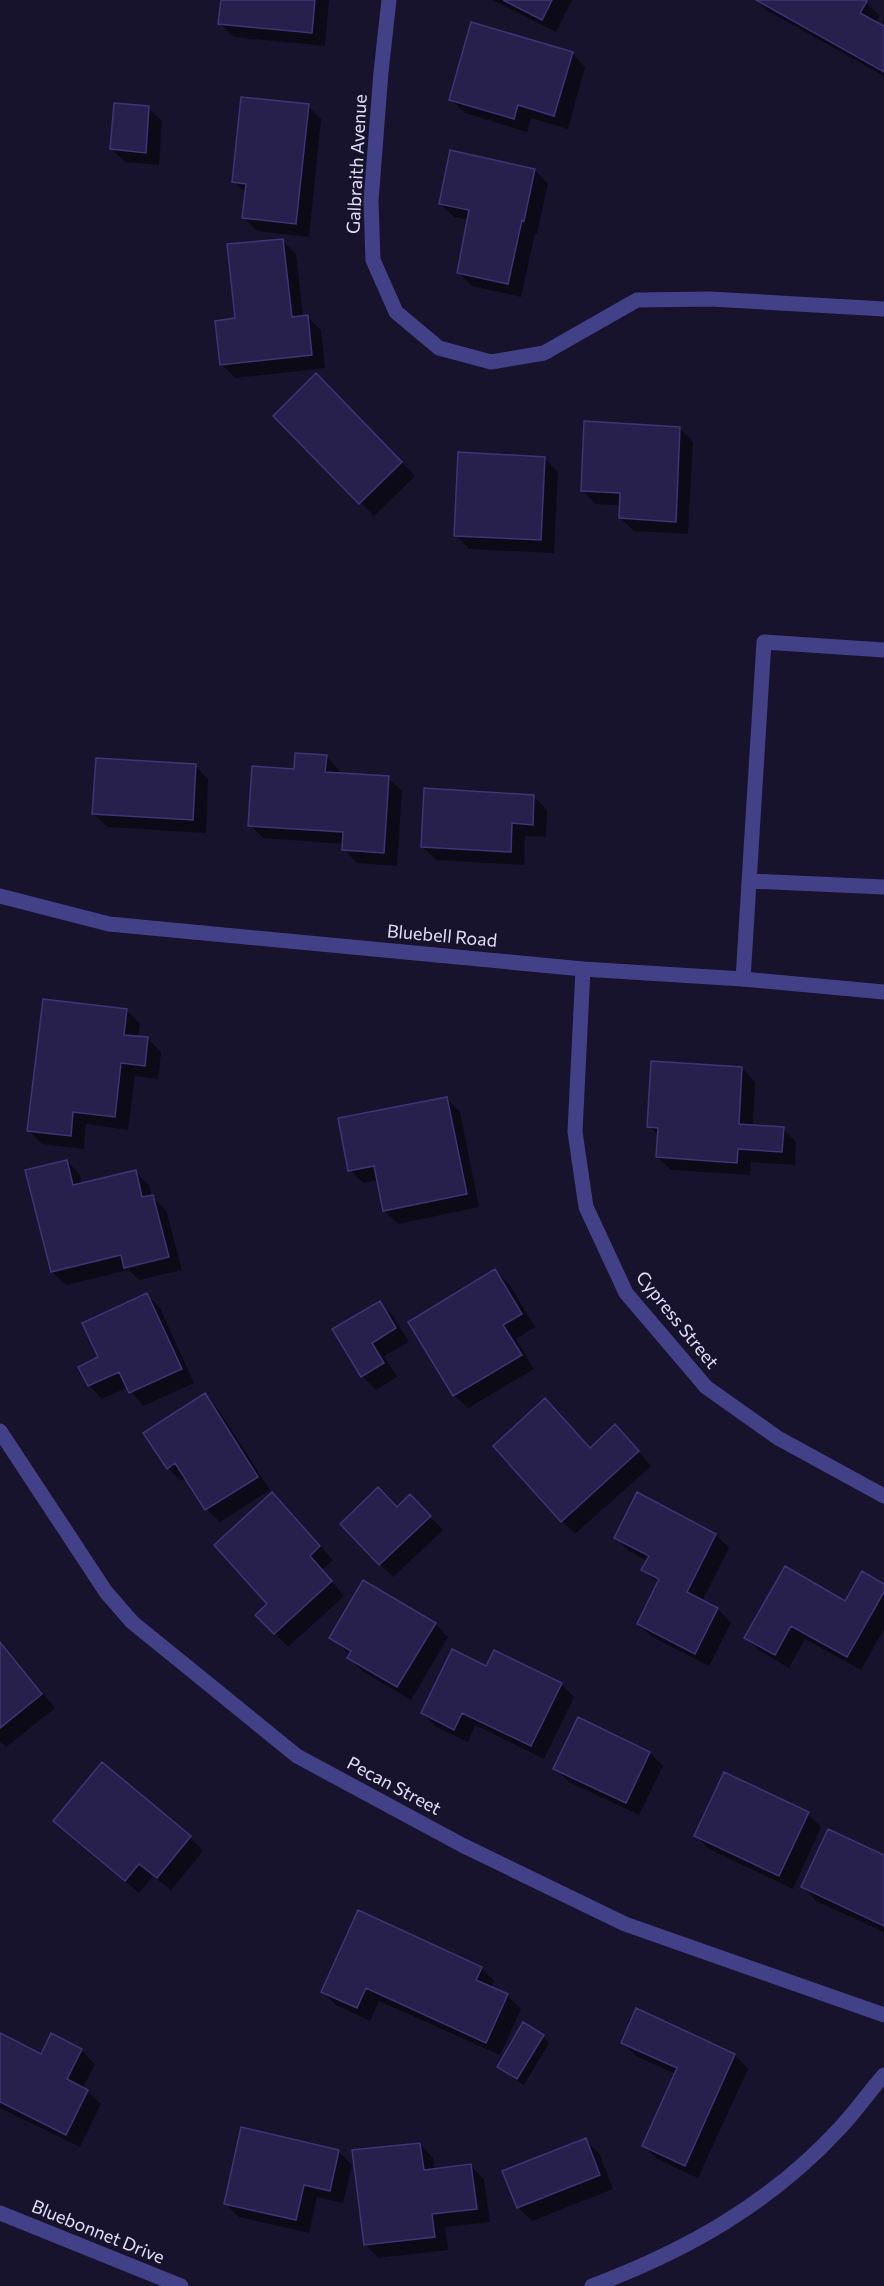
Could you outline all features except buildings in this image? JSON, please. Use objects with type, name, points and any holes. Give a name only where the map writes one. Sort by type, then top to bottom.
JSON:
[{"type":"street","name":"Galbraith Avenue","points":[[389,0],[371,201],[373,260],[396,312],[439,348],[491,362],[544,353],[637,300],[710,298],[884,309]]},
{"type":"street","points":[[743,979],[764,642],[884,650]]},
{"type":"street","points":[[749,881],[884,887]]},
{"type":"street","name":"Bluebell Road","points":[[0,896],[109,924],[583,969],[743,979],[884,992]]},
{"type":"street","name":"Cypress Street","points":[[583,969],[575,1132],[586,1207],[626,1293],[706,1386],[778,1438],[884,1496]]},
{"type":"street","name":"Pecan Street","points":[[0,1431],[106,1592],[132,1622],[297,1756],[462,1845],[625,1924],[884,2015]]},
{"type":"street","points":[[592,2286],[645,2266],[716,2229],[781,2183],[839,2128],[884,2075]]},
{"type":"street","name":"Bluebonnet Drive","points":[[0,2213],[181,2286]]}]
